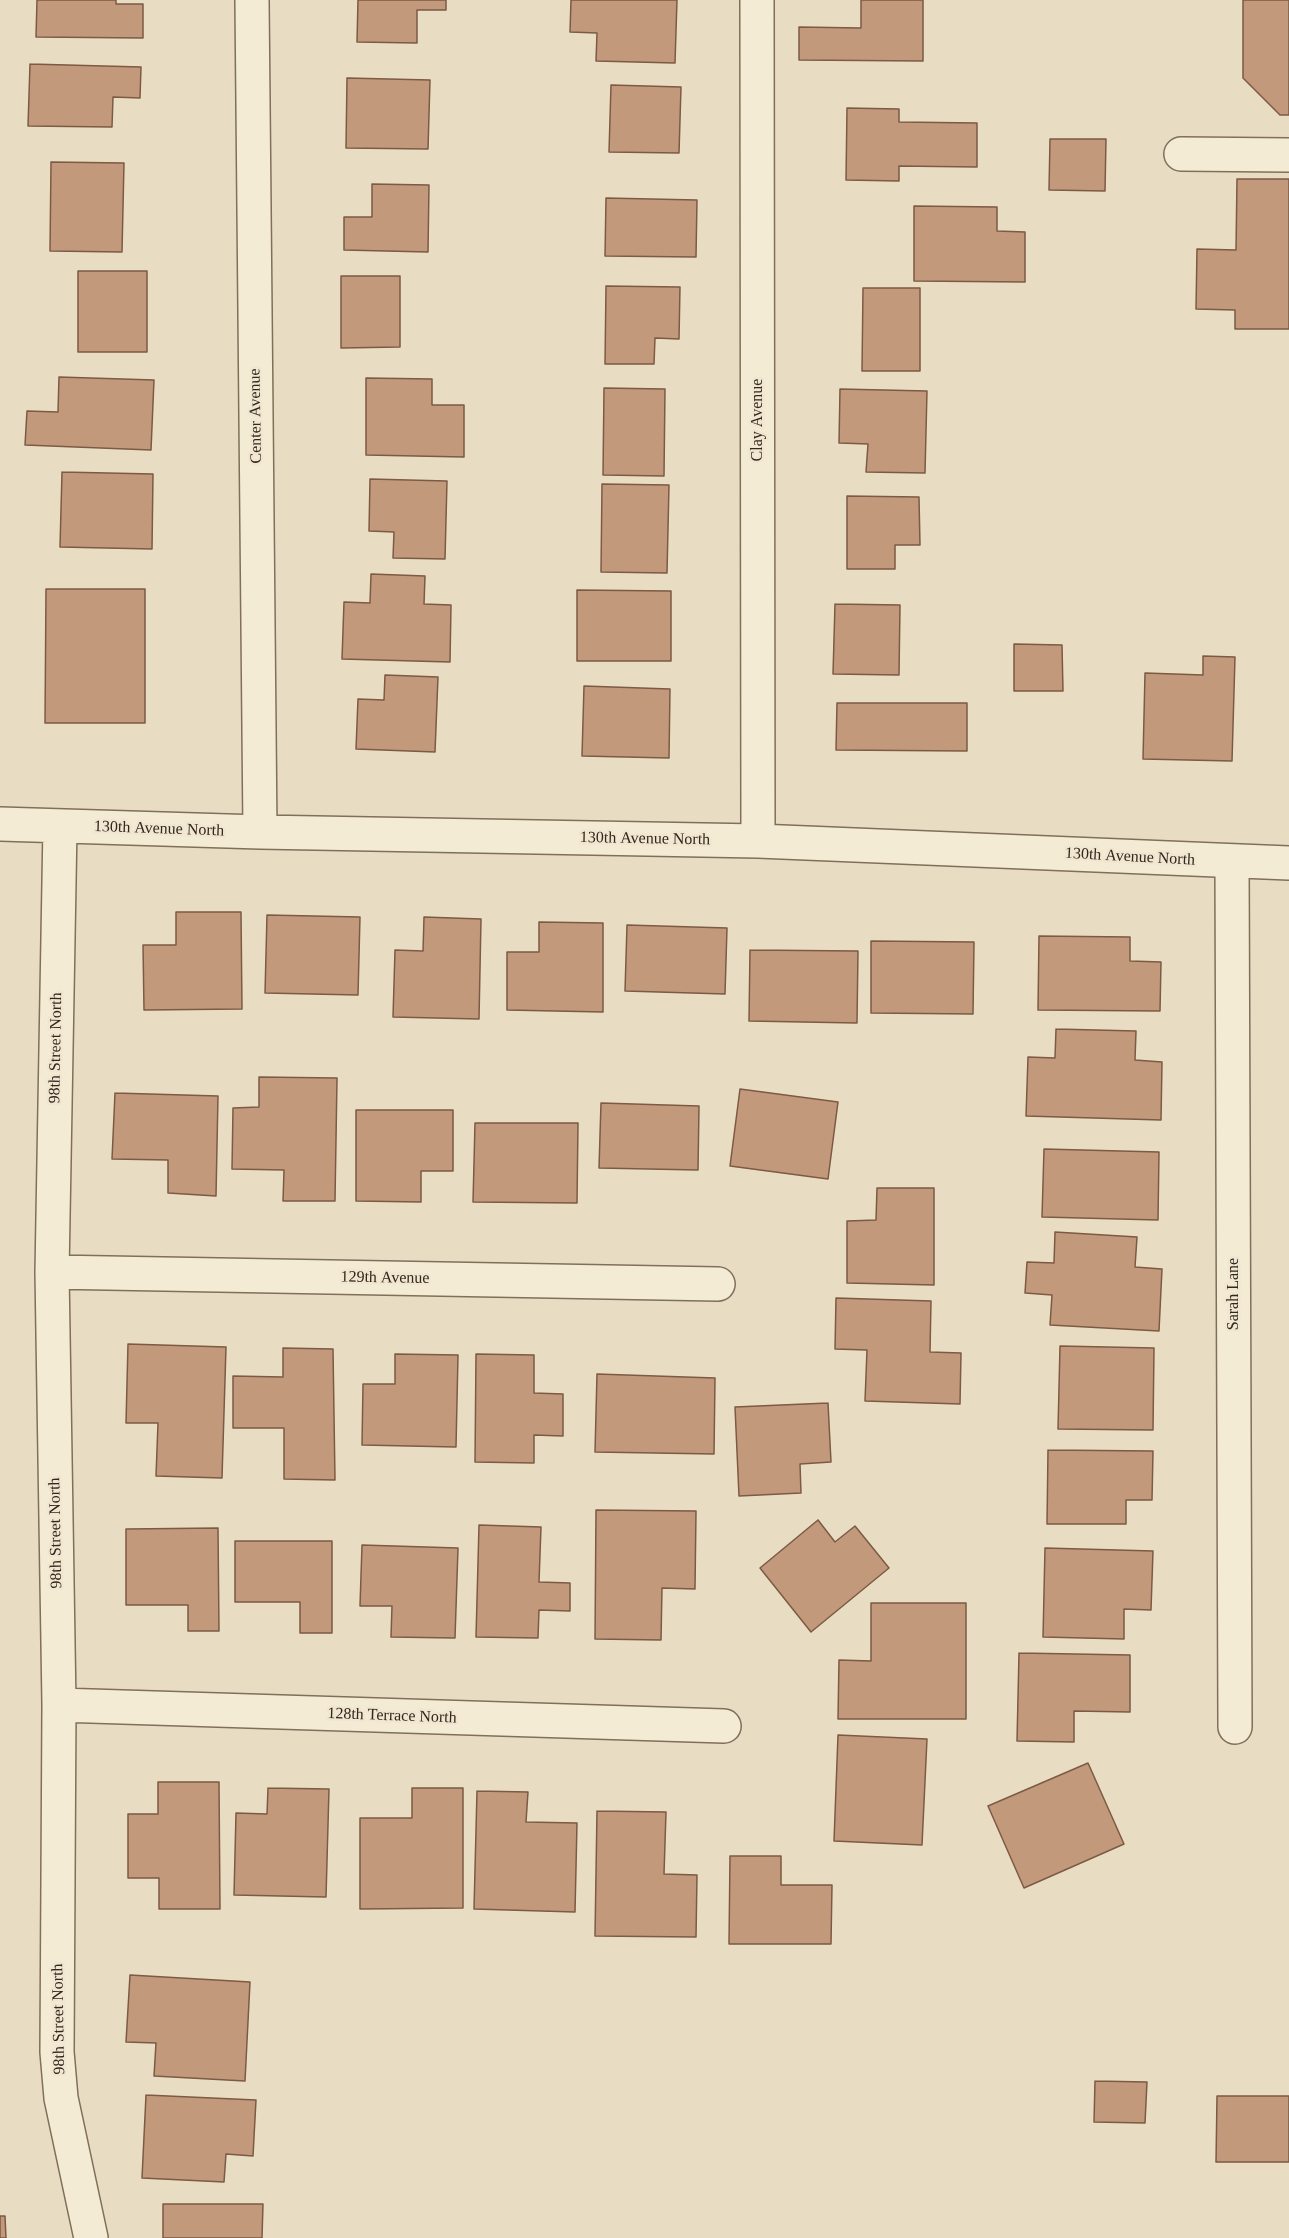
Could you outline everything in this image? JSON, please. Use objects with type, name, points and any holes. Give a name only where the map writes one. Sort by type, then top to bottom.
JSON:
[{"type":"street","name":"Center Avenue","points":[[252,0],[260,832]]},
{"type":"street","name":"Clay Avenue","points":[[757,0],[758,840]]},
{"type":"street","points":[[1181,154],[1289,155]]},
{"type":"street","name":"130th Avenue North","points":[[0,824],[260,832],[758,840],[1289,863]]},
{"type":"street","name":"98th Street North","points":[[60,826],[52,1272],[59,1705],[57,2052],[62,2098],[91,2238]]},
{"type":"street","name":"Sarah Lane","points":[[1232,861],[1235,1727]]},
{"type":"street","name":"129th Avenue","points":[[52,1272],[718,1284]]},
{"type":"street","name":"128th Terrace North","points":[[59,1705],[724,1726]]},
{"type":"building","points":[[37,0],[116,0],[116,4],[143,4],[143,38],[36,37]]},
{"type":"building","points":[[358,0],[446,0],[446,10],[417,10],[417,43],[357,42]]},
{"type":"building","points":[[571,0],[677,0],[675,63],[596,61],[597,33],[570,32]]},
{"type":"building","points":[[861,0],[923,0],[923,61],[799,60],[799,27],[861,28]]},
{"type":"building","points":[[1243,0],[1289,0],[1289,115],[1280,115],[1243,78]]},
{"type":"building","points":[[30,64],[141,67],[140,98],[113,97],[112,127],[28,126]]},
{"type":"building","points":[[347,78],[430,80],[428,149],[346,148]]},
{"type":"building","points":[[611,85],[681,87],[679,153],[609,152]]},
{"type":"building","points":[[847,108],[899,109],[899,122],[977,123],[977,167],[899,166],[899,181],[846,180]]},
{"type":"building","points":[[1050,139],[1106,139],[1105,191],[1049,190]]},
{"type":"building","points":[[51,162],[124,163],[122,252],[50,251]]},
{"type":"building","points":[[1237,179],[1289,179],[1289,329],[1235,329],[1235,310],[1196,309],[1197,249],[1236,250]]},
{"type":"building","points":[[372,184],[429,185],[428,252],[344,250],[344,217],[372,217]]},
{"type":"building","points":[[606,198],[697,200],[696,257],[605,256]]},
{"type":"building","points":[[914,206],[997,207],[997,231],[1025,232],[1025,282],[914,281]]},
{"type":"building","points":[[78,271],[147,271],[147,352],[78,352]]},
{"type":"building","points":[[341,276],[400,276],[400,347],[341,348]]},
{"type":"building","points":[[606,286],[680,287],[679,339],[655,338],[654,364],[605,364]]},
{"type":"building","points":[[863,288],[920,288],[920,371],[862,371]]},
{"type":"building","points":[[59,377],[154,380],[151,450],[25,445],[27,411],[58,412]]},
{"type":"building","points":[[366,378],[432,379],[432,405],[464,405],[464,457],[366,455]]},
{"type":"building","points":[[604,388],[665,389],[664,476],[603,475]]},
{"type":"building","points":[[840,389],[927,391],[925,473],[866,472],[868,444],[839,443]]},
{"type":"building","points":[[62,472],[153,474],[152,549],[60,547]]},
{"type":"building","points":[[370,479],[447,481],[445,559],[393,558],[394,532],[369,531]]},
{"type":"building","points":[[602,484],[669,485],[667,573],[601,572]]},
{"type":"building","points":[[847,496],[919,497],[920,545],[895,545],[895,569],[847,569]]},
{"type":"building","points":[[371,574],[425,576],[424,604],[451,605],[450,662],[342,659],[344,602],[370,603]]},
{"type":"building","points":[[46,589],[145,589],[145,723],[45,723]]},
{"type":"building","points":[[577,590],[671,591],[671,661],[577,661]]},
{"type":"building","points":[[835,604],[900,605],[899,675],[833,674]]},
{"type":"building","points":[[1014,644],[1062,645],[1063,691],[1014,691]]},
{"type":"building","points":[[1203,656],[1235,657],[1232,761],[1143,759],[1145,673],[1203,675]]},
{"type":"building","points":[[385,675],[438,677],[435,752],[356,749],[358,699],[384,700]]},
{"type":"building","points":[[584,686],[670,689],[669,758],[582,756]]},
{"type":"building","points":[[837,703],[967,703],[967,751],[836,750]]},
{"type":"building","points":[[176,912],[241,912],[242,1009],[144,1010],[143,945],[176,945]]},
{"type":"building","points":[[267,915],[360,917],[358,995],[265,993]]},
{"type":"building","points":[[424,917],[481,919],[479,1019],[393,1017],[395,950],[423,951]]},
{"type":"building","points":[[539,922],[603,923],[603,1012],[507,1010],[507,952],[539,952]]},
{"type":"building","points":[[627,925],[727,928],[725,994],[625,991]]},
{"type":"building","points":[[1039,936],[1130,937],[1130,961],[1161,962],[1160,1011],[1038,1010]]},
{"type":"building","points":[[871,941],[974,942],[973,1014],[871,1013]]},
{"type":"building","points":[[750,950],[858,951],[857,1023],[749,1021]]},
{"type":"building","points":[[1056,1029],[1136,1031],[1135,1060],[1162,1062],[1161,1120],[1026,1116],[1028,1057],[1055,1058]]},
{"type":"building","points":[[259,1077],[337,1078],[335,1201],[283,1201],[284,1170],[232,1169],[233,1108],[259,1107]]},
{"type":"building","points":[[740,1089],[838,1102],[828,1179],[730,1166]]},
{"type":"building","points":[[115,1093],[218,1096],[216,1196],[168,1193],[168,1160],[112,1159]]},
{"type":"building","points":[[601,1103],[699,1106],[698,1170],[599,1168]]},
{"type":"building","points":[[356,1110],[453,1110],[453,1171],[421,1171],[421,1202],[356,1201]]},
{"type":"building","points":[[475,1123],[578,1123],[577,1203],[473,1202]]},
{"type":"building","points":[[1044,1149],[1159,1152],[1158,1220],[1042,1217]]},
{"type":"building","points":[[877,1188],[934,1188],[934,1285],[847,1283],[847,1221],[876,1220]]},
{"type":"building","points":[[1055,1232],[1137,1237],[1135,1267],[1162,1269],[1159,1331],[1050,1325],[1052,1295],[1025,1293],[1027,1262],[1054,1263]]},
{"type":"building","points":[[836,1298],[931,1301],[930,1352],[961,1353],[960,1404],[865,1401],[867,1350],[835,1349]]},
{"type":"building","points":[[128,1344],[226,1347],[222,1478],[156,1476],[158,1423],[126,1423]]},
{"type":"building","points":[[1060,1346],[1154,1348],[1153,1430],[1058,1429]]},
{"type":"building","points":[[283,1348],[333,1349],[335,1480],[284,1479],[284,1428],[233,1428],[233,1376],[283,1377]]},
{"type":"building","points":[[395,1354],[458,1355],[456,1447],[362,1445],[363,1384],[395,1384]]},
{"type":"building","points":[[476,1354],[534,1355],[534,1393],[563,1394],[563,1436],[534,1435],[534,1463],[475,1462]]},
{"type":"building","points":[[597,1374],[715,1378],[714,1454],[595,1452]]},
{"type":"building","points":[[828,1403],[831,1462],[800,1464],[801,1493],[739,1496],[735,1407]]},
{"type":"building","points":[[1048,1450],[1153,1451],[1152,1500],[1126,1500],[1126,1524],[1047,1524]]},
{"type":"building","points":[[596,1510],[696,1511],[695,1589],[662,1588],[661,1640],[595,1639]]},
{"type":"building","points":[[818,1520],[835,1542],[855,1526],[889,1568],[811,1632],[760,1568]]},
{"type":"building","points":[[479,1525],[541,1527],[539,1582],[570,1583],[570,1611],[539,1610],[538,1638],[476,1637]]},
{"type":"building","points":[[218,1528],[219,1631],[188,1631],[188,1605],[126,1605],[126,1529]]},
{"type":"building","points":[[235,1541],[332,1541],[332,1633],[300,1633],[300,1602],[235,1602]]},
{"type":"building","points":[[362,1545],[458,1548],[455,1638],[391,1637],[392,1606],[360,1606]]},
{"type":"building","points":[[1045,1548],[1153,1551],[1151,1610],[1124,1609],[1124,1639],[1043,1637]]},
{"type":"building","points":[[871,1603],[966,1603],[966,1719],[838,1719],[839,1660],[871,1661]]},
{"type":"building","points":[[1019,1653],[1130,1655],[1130,1712],[1074,1711],[1074,1742],[1017,1741]]},
{"type":"building","points":[[838,1735],[927,1739],[922,1845],[834,1841]]},
{"type":"building","points":[[1088,1763],[1124,1844],[1024,1888],[988,1806]]},
{"type":"building","points":[[158,1782],[219,1782],[220,1909],[159,1909],[159,1878],[128,1878],[128,1814],[158,1814]]},
{"type":"building","points":[[268,1788],[329,1789],[326,1897],[234,1895],[236,1813],[267,1814]]},
{"type":"building","points":[[412,1788],[463,1788],[463,1908],[360,1909],[360,1818],[412,1818]]},
{"type":"building","points":[[477,1791],[528,1792],[526,1822],[577,1823],[575,1912],[474,1909]]},
{"type":"building","points":[[597,1811],[666,1812],[664,1874],[697,1875],[696,1937],[595,1936]]},
{"type":"building","points":[[730,1856],[781,1856],[781,1885],[832,1885],[831,1944],[729,1944]]},
{"type":"building","points":[[130,1975],[250,1982],[245,2081],[154,2076],[156,2043],[126,2042]]},
{"type":"building","points":[[1095,2081],[1147,2082],[1145,2123],[1094,2122]]},
{"type":"building","points":[[146,2095],[256,2100],[253,2156],[226,2154],[224,2182],[142,2178]]},
{"type":"building","points":[[1217,2096],[1289,2096],[1289,2162],[1216,2162]]},
{"type":"building","points":[[163,2204],[263,2204],[262,2238],[163,2238]]},
{"type":"building","points":[[0,2216],[5,2216],[6,2238],[0,2238]]}]
